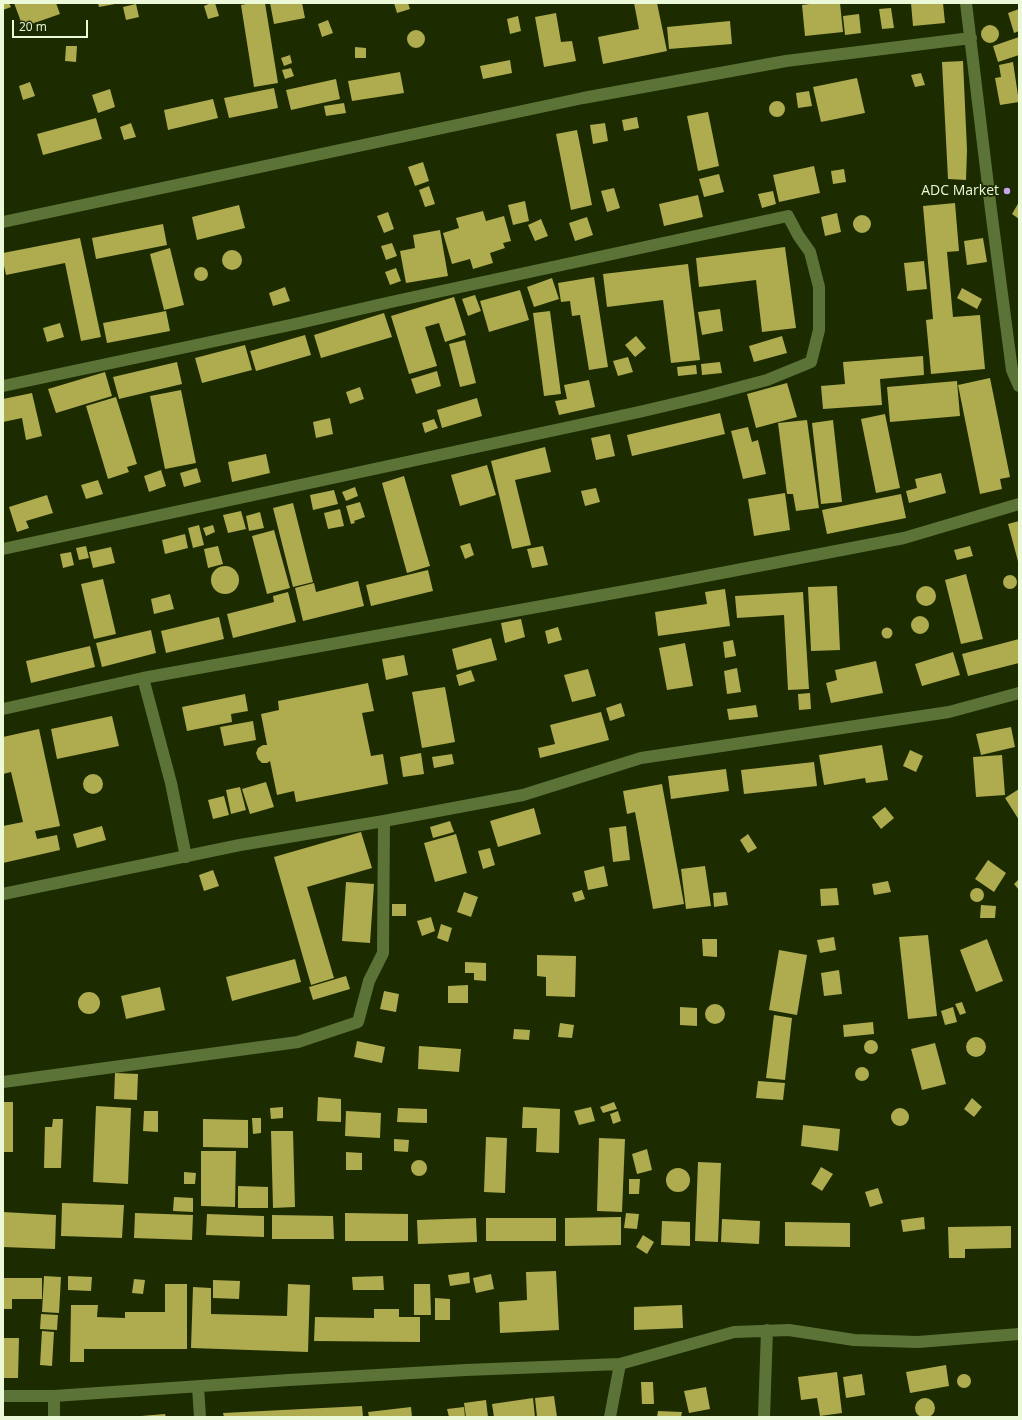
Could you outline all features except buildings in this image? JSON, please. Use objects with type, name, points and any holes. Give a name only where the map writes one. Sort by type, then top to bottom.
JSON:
[{"type":"street","points":[[966,3],[1012,370],[1019,386]]},
{"type":"street","points":[[3,222],[583,98],[786,61],[970,38]]},
{"type":"street","points":[[3,386],[280,328],[391,302],[788,216],[798,235],[810,252],[819,288],[819,330],[811,362],[767,380],[639,412],[3,549]]},
{"type":"street","points":[[3,709],[143,678],[664,584],[904,538],[1019,504]]},
{"type":"street","points":[[143,678],[171,783],[186,857]]},
{"type":"street","points":[[3,894],[240,846],[523,795],[641,758],[949,712],[1019,693]]},
{"type":"street","points":[[3,1082],[298,1042],[358,1022],[369,981],[382,952],[384,821]]},
{"type":"street","points":[[764,1417],[767,1330]]},
{"type":"street","points":[[3,1396],[54,1396],[466,1370],[620,1364],[734,1332],[789,1330],[854,1340],[911,1342],[1019,1334]]},
{"type":"street","points":[[610,1417],[620,1364]]},
{"type":"street","points":[[198,1387],[200,1417]]},
{"type":"street","points":[[54,1396],[54,1417]]},
{"type":"place","name":"ADC Market","points":[[1007,191]]}]
